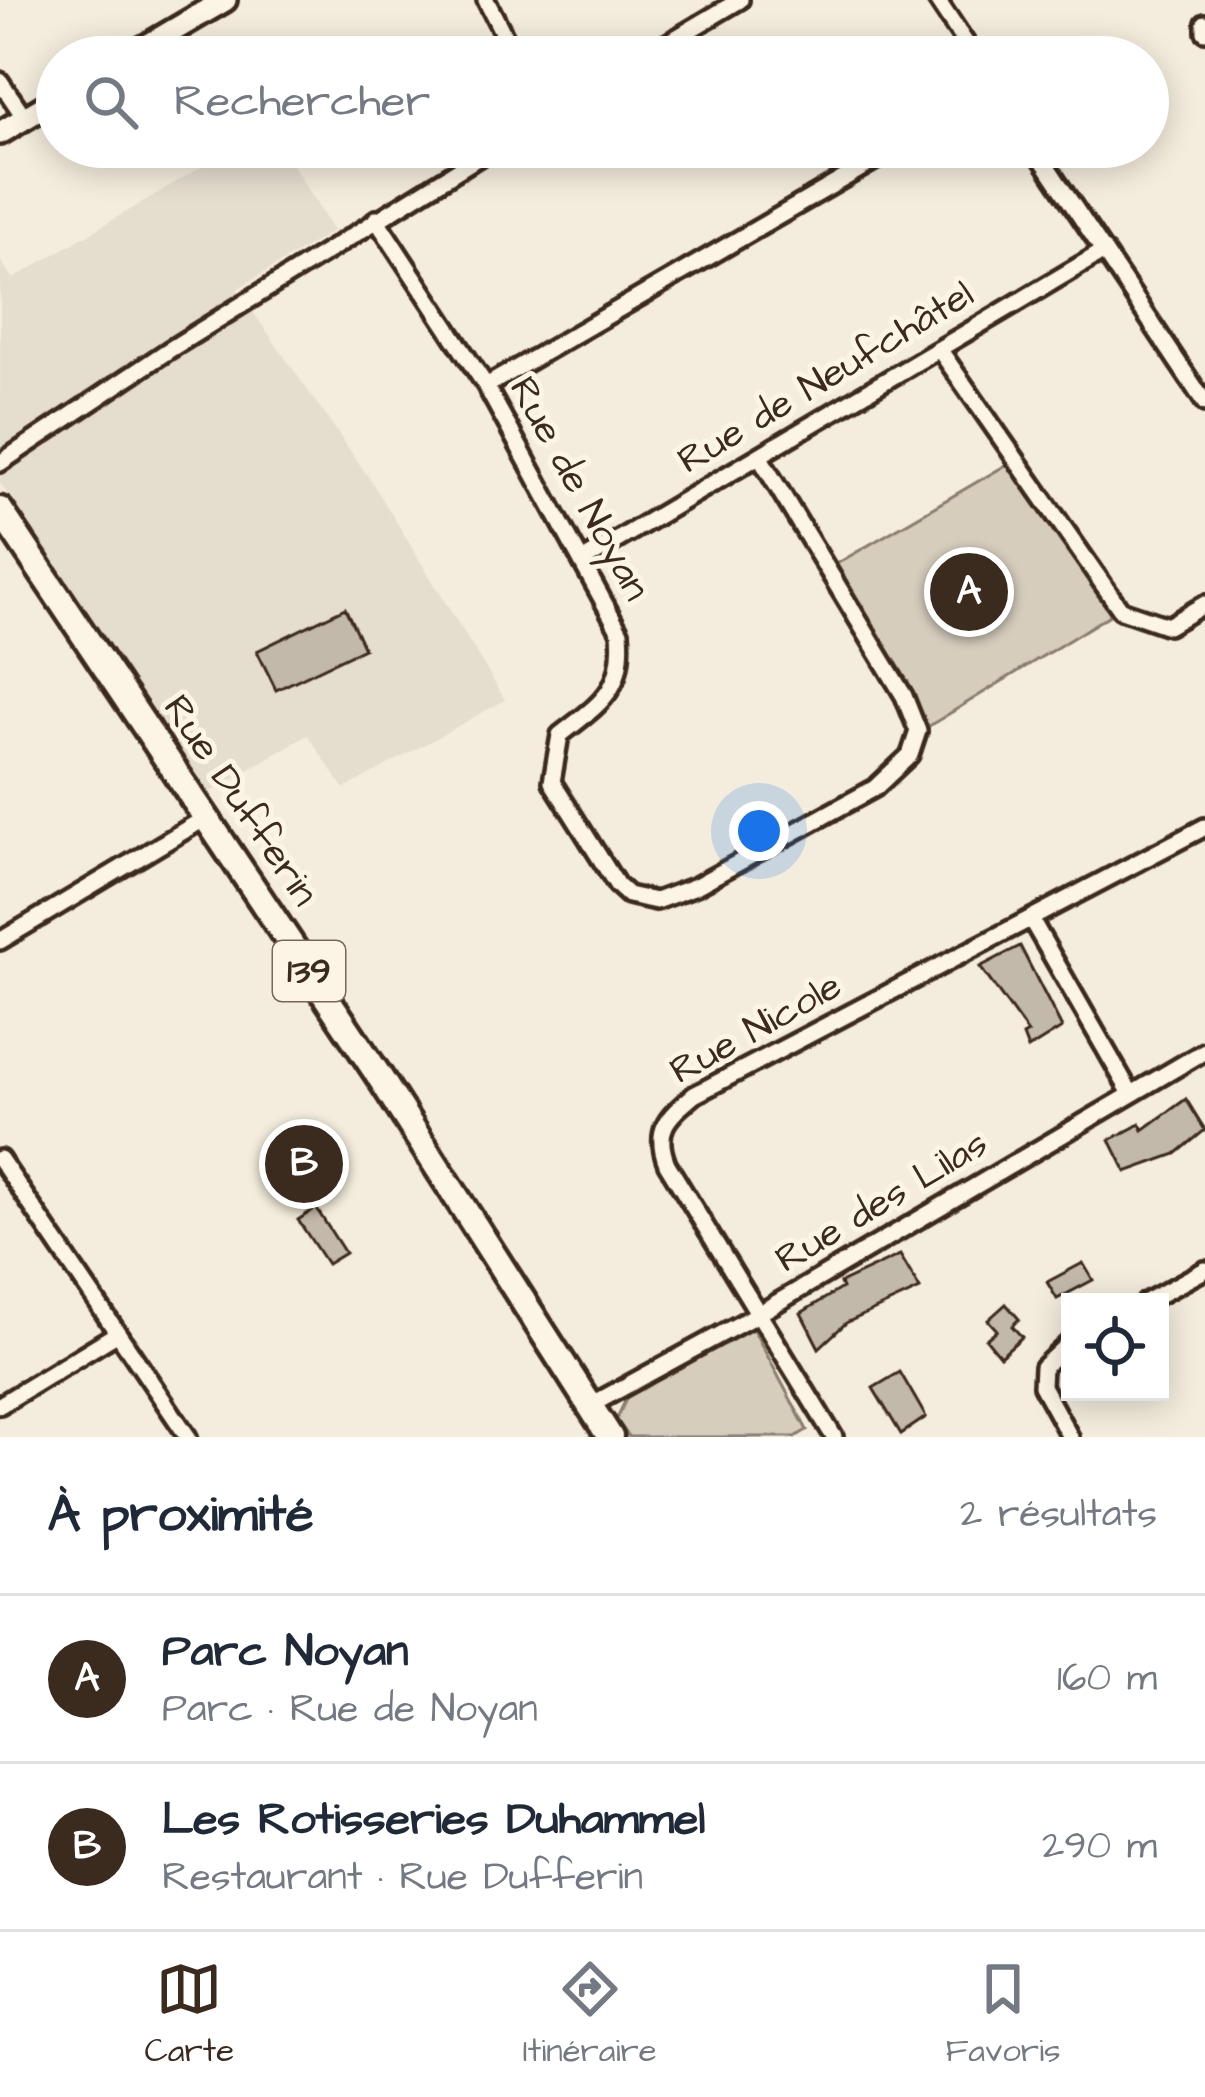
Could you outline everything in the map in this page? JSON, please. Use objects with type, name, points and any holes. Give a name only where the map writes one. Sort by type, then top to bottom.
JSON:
[{"type":"main road","name":"Rue Dufferin","points":[[0,510],[207,817],[610,1437]]},
{"type":"street","points":[[486,0],[504,36]]},
{"type":"street","points":[[679,36],[740,0]]},
{"type":"street","points":[[937,0],[960,36]]},
{"type":"street","points":[[162,36],[220,1]]},
{"type":"street","points":[[1205,22],[1205,32]]},
{"type":"street","points":[[0,81],[25,118]]},
{"type":"street","points":[[0,133],[36,111]]},
{"type":"street","points":[[0,463],[460,168]]},
{"type":"street","points":[[486,386],[862,168]]},
{"type":"street","points":[[1048,168],[1205,403]]},
{"type":"street","name":"Rue de Noyan","points":[[376,219],[486,386],[620,632],[622,663],[608,697],[560,735],[552,782],[628,895],[656,901],[696,886],[874,788],[910,755],[918,731],[904,697],[760,456]]},
{"type":"street","name":"Rue de Neufchâtel","points":[[581,561],[1104,251]]},
{"type":"street","points":[[940,349],[1121,610],[1168,626],[1205,604]]},
{"type":"street","points":[[0,941],[207,817]]},
{"type":"street","name":"Rue Nicole","points":[[834,1437],[667,1163],[658,1142],[665,1119],[694,1095],[1205,827]]},
{"type":"street","points":[[1031,921],[1130,1092]]},
{"type":"street","name":"Rue des Lilas","points":[[591,1405],[758,1314],[1205,1052]]},
{"type":"street","points":[[3,1168],[188,1437]]},
{"type":"street","points":[[1163,1293],[1205,1270]]},
{"type":"street","points":[[0,1405],[118,1333]]},
{"type":"street","points":[[1061,1350],[1042,1367],[1042,1386],[1070,1437]]},
{"type":"shaded area","points":[[200,168],[295,168],[333,231],[237,289],[372,482],[505,700],[344,789],[308,735],[205,795],[0,483],[0,260],[13,279]]},
{"type":"shaded area","points":[[1018,458],[1113,613],[921,731],[826,570]]},
{"type":"shaded area","points":[[751,1325],[807,1430],[795,1437],[629,1437],[616,1420],[628,1395]]},
{"type":"building","points":[[345,608],[364,648],[276,690],[257,651]]},
{"type":"building","points":[[1020,946],[1062,1028],[1028,1049],[1023,1036],[1028,1033],[980,967]]},
{"type":"building","points":[[1186,1099],[1205,1130],[1176,1154],[1126,1172],[1110,1140],[1140,1124],[1143,1130]]},
{"type":"building","points":[[308,1139],[333,1178],[310,1193],[305,1184],[281,1200],[261,1170]]},
{"type":"building","points":[[316,1208],[345,1253],[327,1264],[298,1220]]},
{"type":"building","points":[[900,1255],[920,1289],[846,1323],[819,1348],[801,1313],[842,1288],[840,1283]]},
{"type":"building","points":[[1083,1263],[1093,1280],[1057,1299],[1047,1282]]},
{"type":"building","points":[[1006,1304],[1019,1319],[1012,1326],[1022,1337],[1000,1356],[986,1339],[997,1330],[988,1320]]},
{"type":"building","points":[[900,1372],[926,1417],[901,1434],[873,1388]]},
{"type":"place","name":"Parc Noyan","points":[[969,592]]},
{"type":"place","name":"Les Rotisseries Duhammel","points":[[304,1164]]}]
